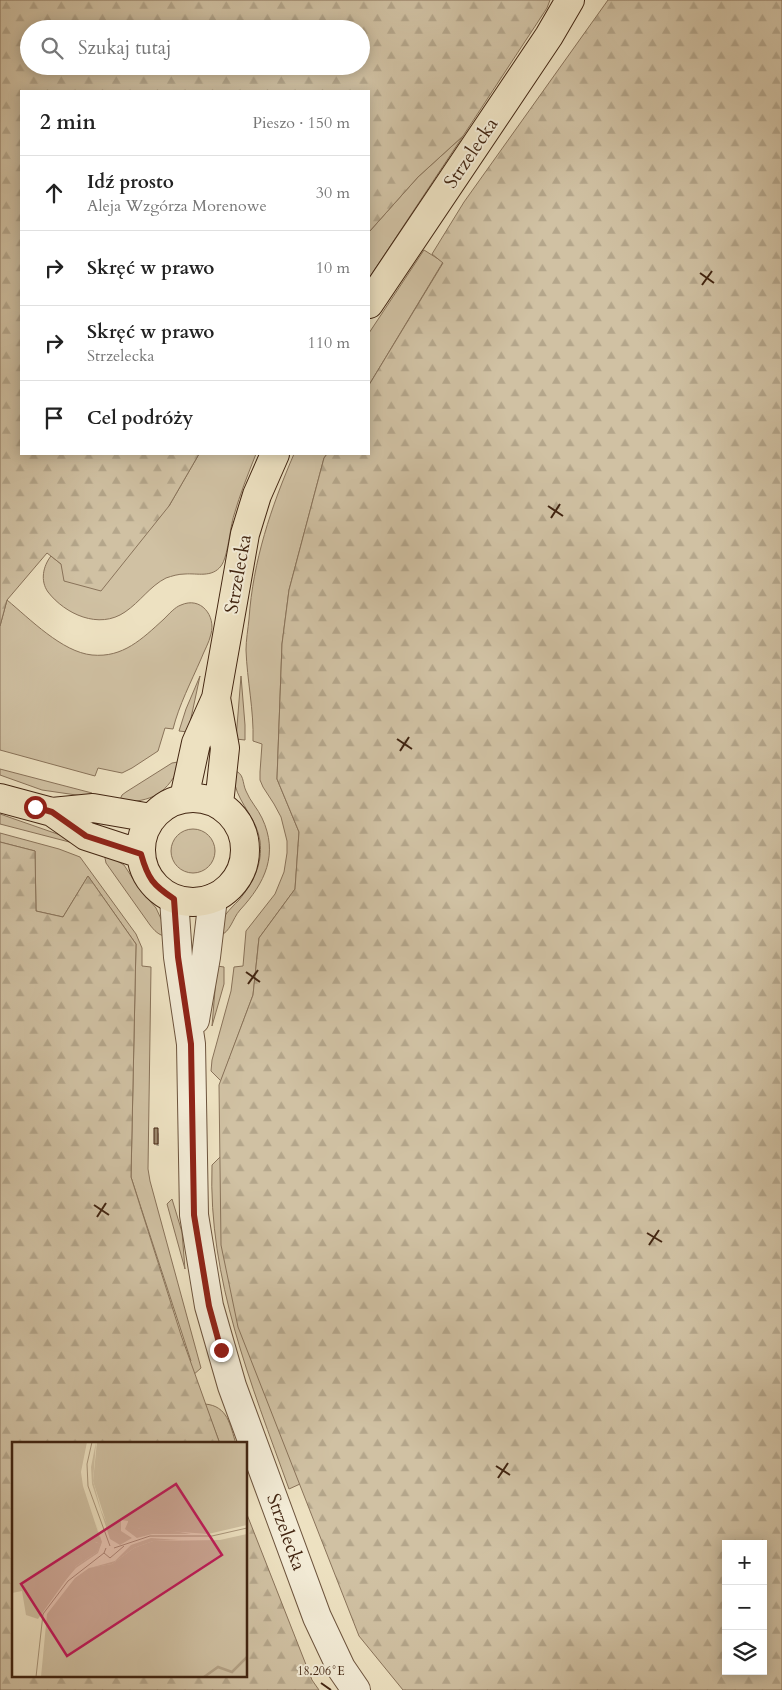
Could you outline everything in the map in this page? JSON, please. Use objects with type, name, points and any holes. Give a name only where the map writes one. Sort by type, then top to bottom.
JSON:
[{"type":"main road","name":"Strzelecka","points":[[370,303],[548,36],[570,0]]},
{"type":"main road","name":"Strzelecka","points":[[184,798],[196,743],[216,698],[245,534],[257,495],[275,455]]},
{"type":"main road","name":"Strzelecka","points":[[216,698],[225,748],[219,804]]},
{"type":"main road","points":[[0,798],[52,812],[86,836],[141,854]]},
{"type":"main road","points":[[184,798],[202,798],[219,804],[234,817],[243,834],[246,853],[241,872],[229,888],[213,898],[193,902],[174,899],[158,888],[146,873],[141,854],[143,835],[152,818],[172,802],[184,798]]},
{"type":"main road","points":[[52,812],[93,808],[152,818]]},
{"type":"street","name":"Strzelecka","points":[[191,1044],[206,958],[213,898]]},
{"type":"street","name":"Strzelecka","points":[[174,899],[178,957],[191,1044],[194,1215],[211,1313],[232,1386],[317,1617],[341,1668],[356,1690]]},
{"type":"green space","points":[[0,0],[550,0],[547,8],[463,136],[418,177],[370,231],[370,90],[20,90],[20,455],[198,455],[169,506],[101,591],[64,581],[61,564],[47,553],[7,600],[0,626]]},
{"type":"green space","points":[[608,0],[782,0],[782,1690],[403,1690],[359,1636],[238,1327],[221,1245],[219,1085],[253,995],[259,938],[295,889],[299,832],[277,779],[282,644],[289,590],[324,458],[326,455],[370,455],[370,383],[443,263],[432,254],[464,202]]},
{"type":"green space","points":[[463,136],[370,276],[370,231],[418,177]]},
{"type":"green space","points":[[424,250],[443,262],[370,383],[370,331]]},
{"type":"green space","points":[[198,455],[256,455],[236,507],[223,562],[217,570],[209,574],[180,574],[166,578],[155,585],[125,612],[104,620],[83,617],[73,613],[55,600],[48,592],[43,578],[44,569],[51,556],[61,564],[169,506]]},
{"type":"green space","points":[[294,455],[326,455],[289,590],[282,644],[277,779],[299,832],[295,889],[259,938],[253,995],[221,1081],[211,1071],[212,1060],[231,991],[234,967],[243,966],[246,931],[275,894],[284,872],[287,853],[287,841],[281,817],[260,780],[262,744],[253,741],[246,650],[254,576],[264,535]]},
{"type":"green space","points":[[7,600],[47,634],[69,648],[92,655],[113,653],[131,646],[181,605],[195,603],[205,609],[209,615],[212,627],[208,644],[182,702],[173,729],[165,728],[158,751],[122,773],[98,768],[95,776],[0,750],[0,626]]},
{"type":"green space","points":[[200,676],[188,732],[179,731],[186,709]]},
{"type":"green space","points":[[241,676],[245,725],[245,740],[236,739]]},
{"type":"green space","points":[[182,762],[171,782],[158,794],[141,800],[119,802],[122,795],[126,792],[172,763]]},
{"type":"green space","points":[[0,769],[92,793],[90,797],[42,790],[0,775]]},
{"type":"green space","points":[[233,770],[240,773],[248,795],[262,818],[267,831],[269,856],[267,867],[256,889],[226,932],[219,936],[226,914],[249,887],[256,873],[261,849],[256,826],[237,792]]},
{"type":"green space","points":[[0,814],[66,837],[77,844],[0,824]]},
{"type":"green space","points":[[197,829],[209,835],[214,842],[214,860],[209,867],[202,872],[189,873],[181,870],[174,863],[171,847],[174,839],[181,832]]},
{"type":"green space","points":[[0,833],[59,849],[80,857],[136,934],[142,948],[142,966],[151,967],[148,1169],[201,1368],[192,1376],[175,1371],[191,1361],[131,1177],[136,944],[88,876],[63,917],[36,911],[35,851],[0,842]]},
{"type":"green space","points":[[0,842],[35,851],[36,911],[63,917],[88,876],[136,944],[131,1177],[181,1335],[219,1442],[12,1442],[12,1678],[248,1678],[248,1517],[312,1680],[319,1690],[0,1690]]},
{"type":"green space","points":[[104,853],[124,865],[139,888],[156,908],[166,936],[159,934],[150,925],[106,863]]},
{"type":"green space","points":[[217,966],[224,967],[224,984],[212,1026]]},
{"type":"green space","points":[[222,1155],[261,1369],[300,1484],[289,1489],[247,1370],[225,1290],[217,1249],[212,1165]]},
{"type":"green space","points":[[172,1199],[182,1232],[185,1269],[167,1204]]},
{"type":"green space","points":[[205,1404],[219,1408],[230,1424],[235,1442],[219,1442]]},
{"type":"building","points":[[154,1128],[158,1128],[158,1144],[154,1144]]},
{"type":"route","points":[[35,807],[52,812],[86,836],[141,854],[146,873],[158,888],[174,899],[178,957],[191,1044],[194,1215],[209,1306],[221,1350]]}]
